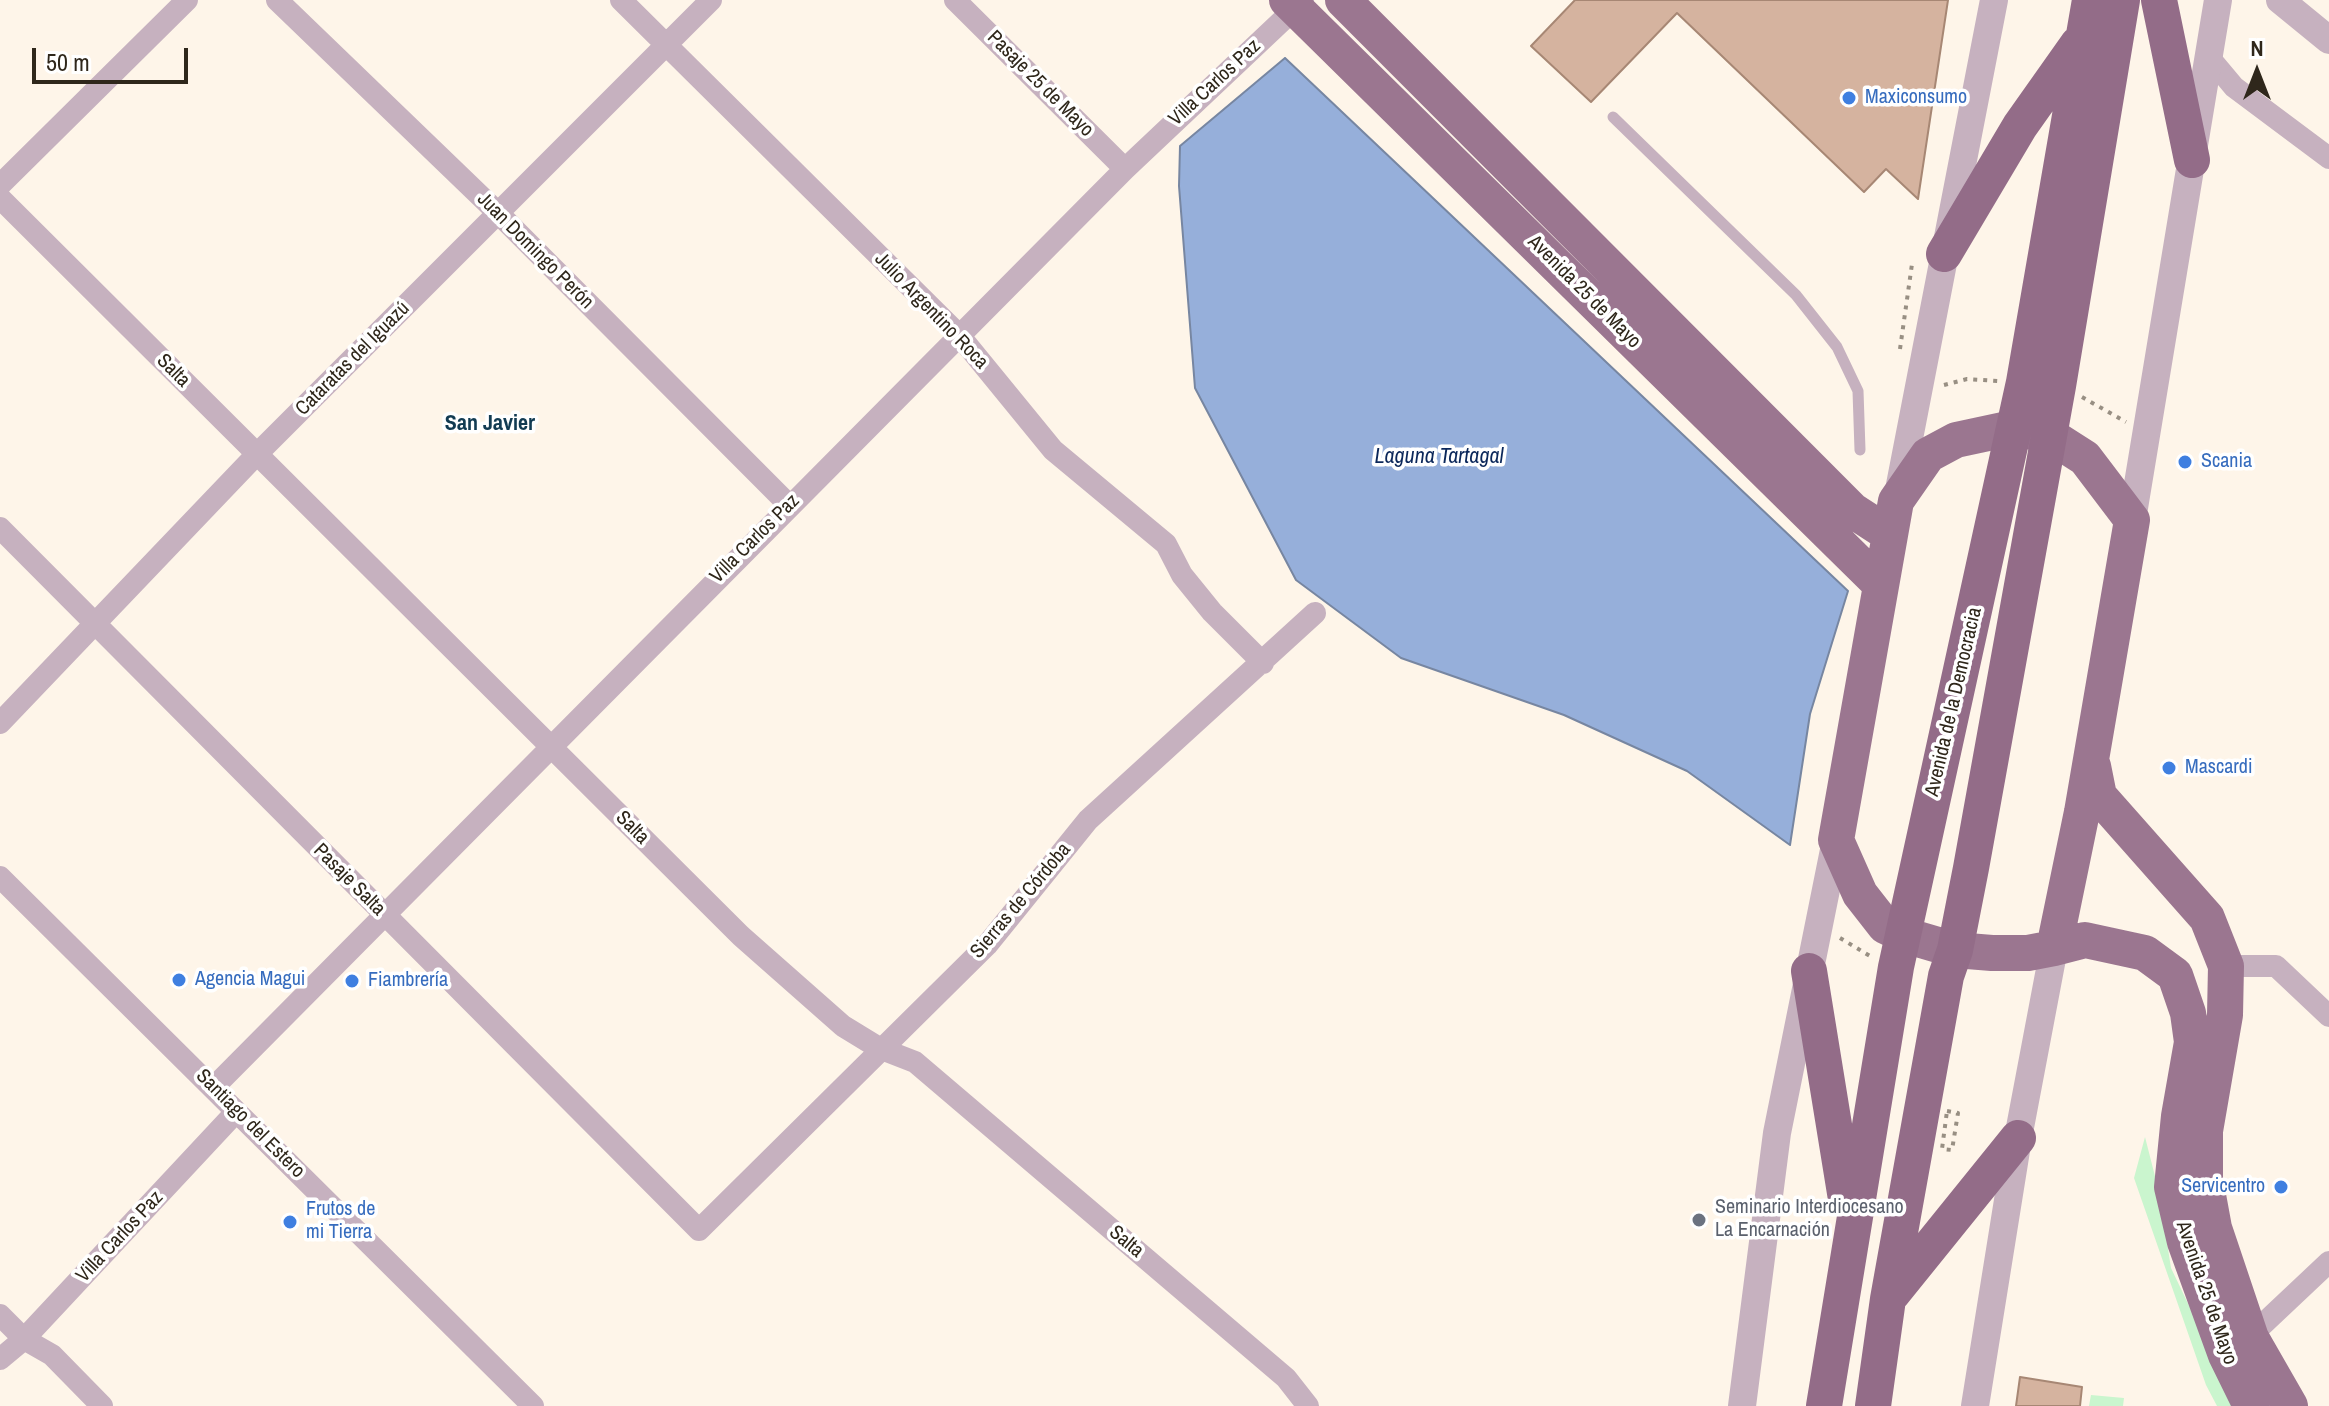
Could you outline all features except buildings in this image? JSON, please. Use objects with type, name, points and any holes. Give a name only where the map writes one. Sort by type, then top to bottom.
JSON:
[{"type":"highway","name":"Avenida de la Democracia","points":[[1824,1406],[1916,866],[2024,382],[2090,0]]},
{"type":"highway","name":"Avenida de la Democracia","points":[[1873,1406],[1888,1299],[1946,976],[1955,950],[2049,435],[2122,0]]},
{"type":"highway","points":[[2159,0],[2192,160]]},
{"type":"highway","points":[[1944,254],[2020,126],[2084,36]]},
{"type":"highway","points":[[1809,971],[1843,1168],[1850,1242]]},
{"type":"highway","points":[[1888,1299],[2018,1138]]},
{"type":"main road","name":"Avenida 25 de Mayo","points":[[1343,0],[1852,510],[1893,518]]},
{"type":"main road","name":"Avenida 25 de Mayo","points":[[1295,3],[1880,584]]},
{"type":"main road","points":[[1904,935],[1885,926],[1860,894],[1836,840],[1893,518],[1928,455],[1956,440],[2012,428],[2049,435],[2085,458],[2132,520],[2092,760],[2054,948]]},
{"type":"main road","points":[[2092,760],[2099,796],[2207,918],[2226,966]]},
{"type":"main road","name":"Avenida 25 de Mayo","points":[[1904,935],[1955,950],[2028,953],[2085,940],[2113,944],[2145,953],[2175,975],[2188,1013],[2192,1042],[2179,1116],[2172,1187],[2185,1242],[2238,1346],[2290,1406]]},
{"type":"main road","name":"Avenida 25 de Mayo","points":[[2226,966],[2225,1015],[2205,1131],[2205,1179],[2251,1406]]},
{"type":"street","points":[[0,185],[187,0]]},
{"type":"street","name":"Juan Domingo Perón","points":[[277,0],[498,213],[789,505]]},
{"type":"street","name":"Julio Argentino Roca","points":[[621,0],[959,335],[1053,450],[1166,544],[1182,575],[1212,612],[1263,663]]},
{"type":"street","name":"Cataratas del Iguazú","points":[[0,723],[257,454],[711,0]]},
{"type":"street","name":"Pasaje 25 de Mayo","points":[[955,0],[1125,169]]},
{"type":"street","points":[[2132,520],[2218,0]]},
{"type":"street","points":[[2280,0],[2329,40]]},
{"type":"street","name":"Villa Carlos Paz","points":[[214,1087],[789,505],[1295,3]]},
{"type":"street","points":[[1893,518],[1991,3]]},
{"type":"street","points":[[2208,56],[2234,87],[2329,158]]},
{"type":"street","name":"Salta","points":[[0,198],[741,936],[843,1026],[879,1048],[915,1062],[1286,1378],[1308,1406]]},
{"type":"street","name":"Pasaje Salta","points":[[0,528],[699,1230]]},
{"type":"street","name":"Sierras de Córdoba","points":[[699,1230],[879,1048],[987,945],[1088,820],[1315,613]]},
{"type":"street","points":[[1742,1406],[1777,1133],[1836,840]]},
{"type":"street","name":"Santiago del Estero","points":[[0,877],[533,1406]]},
{"type":"street","points":[[1975,1406],[2018,1138],[2054,948]]},
{"type":"street","points":[[2226,966],[2276,966],[2329,1016]]},
{"type":"street","name":"Villa Carlos Paz","points":[[0,1359],[24,1339],[236,1112]]},
{"type":"street","points":[[2238,1346],[2329,1262]]},
{"type":"street","points":[[0,1315],[24,1339],[52,1355],[102,1406]]},
{"type":"lane","points":[[1613,117],[1796,295],[1837,347],[1858,391],[1860,450]]},
{"type":"path","points":[[1940,386],[1967,379],[2006,381]]},
{"type":"path","points":[[2075,393],[2127,422]]},
{"type":"path","points":[[1821,926],[1873,958]]},
{"type":"path","points":[[1947,1111],[1958,1113],[1952,1150],[1942,1149],[1944,1128],[1947,1111]]},
{"type":"green space","points":[[2145,1137],[2159,1192],[2171,1268],[2237,1406],[2217,1406],[2206,1385],[2134,1178]]},
{"type":"green space","points":[[2091,1395],[2124,1398],[2123,1406],[2089,1406]]},
{"type":"water","name":"Laguna Tartagal","points":[[1285,58],[1848,591],[1810,714],[1790,845],[1687,771],[1564,715],[1401,658],[1296,580],[1195,388],[1179,186],[1180,146]]},
{"type":"place","name":"Maxiconsumo","points":[[1849,98]]},
{"type":"place","name":"Scania","points":[[2185,462]]},
{"type":"place","name":"Mascardi","points":[[2169,768]]},
{"type":"place","name":"Agencia Magui","points":[[179,980]]},
{"type":"place","name":"Fiambrería","points":[[352,981]]},
{"type":"place","name":"Servicentro","points":[[2281,1187]]},
{"type":"place","name":"Seminario Interdiocesano La Encarnación","points":[[1699,1220]]},
{"type":"place","name":"Frutos de mi Tierra","points":[[290,1222]]},
{"type":"district","name":"San Javier","points":[[490,424]]}]
